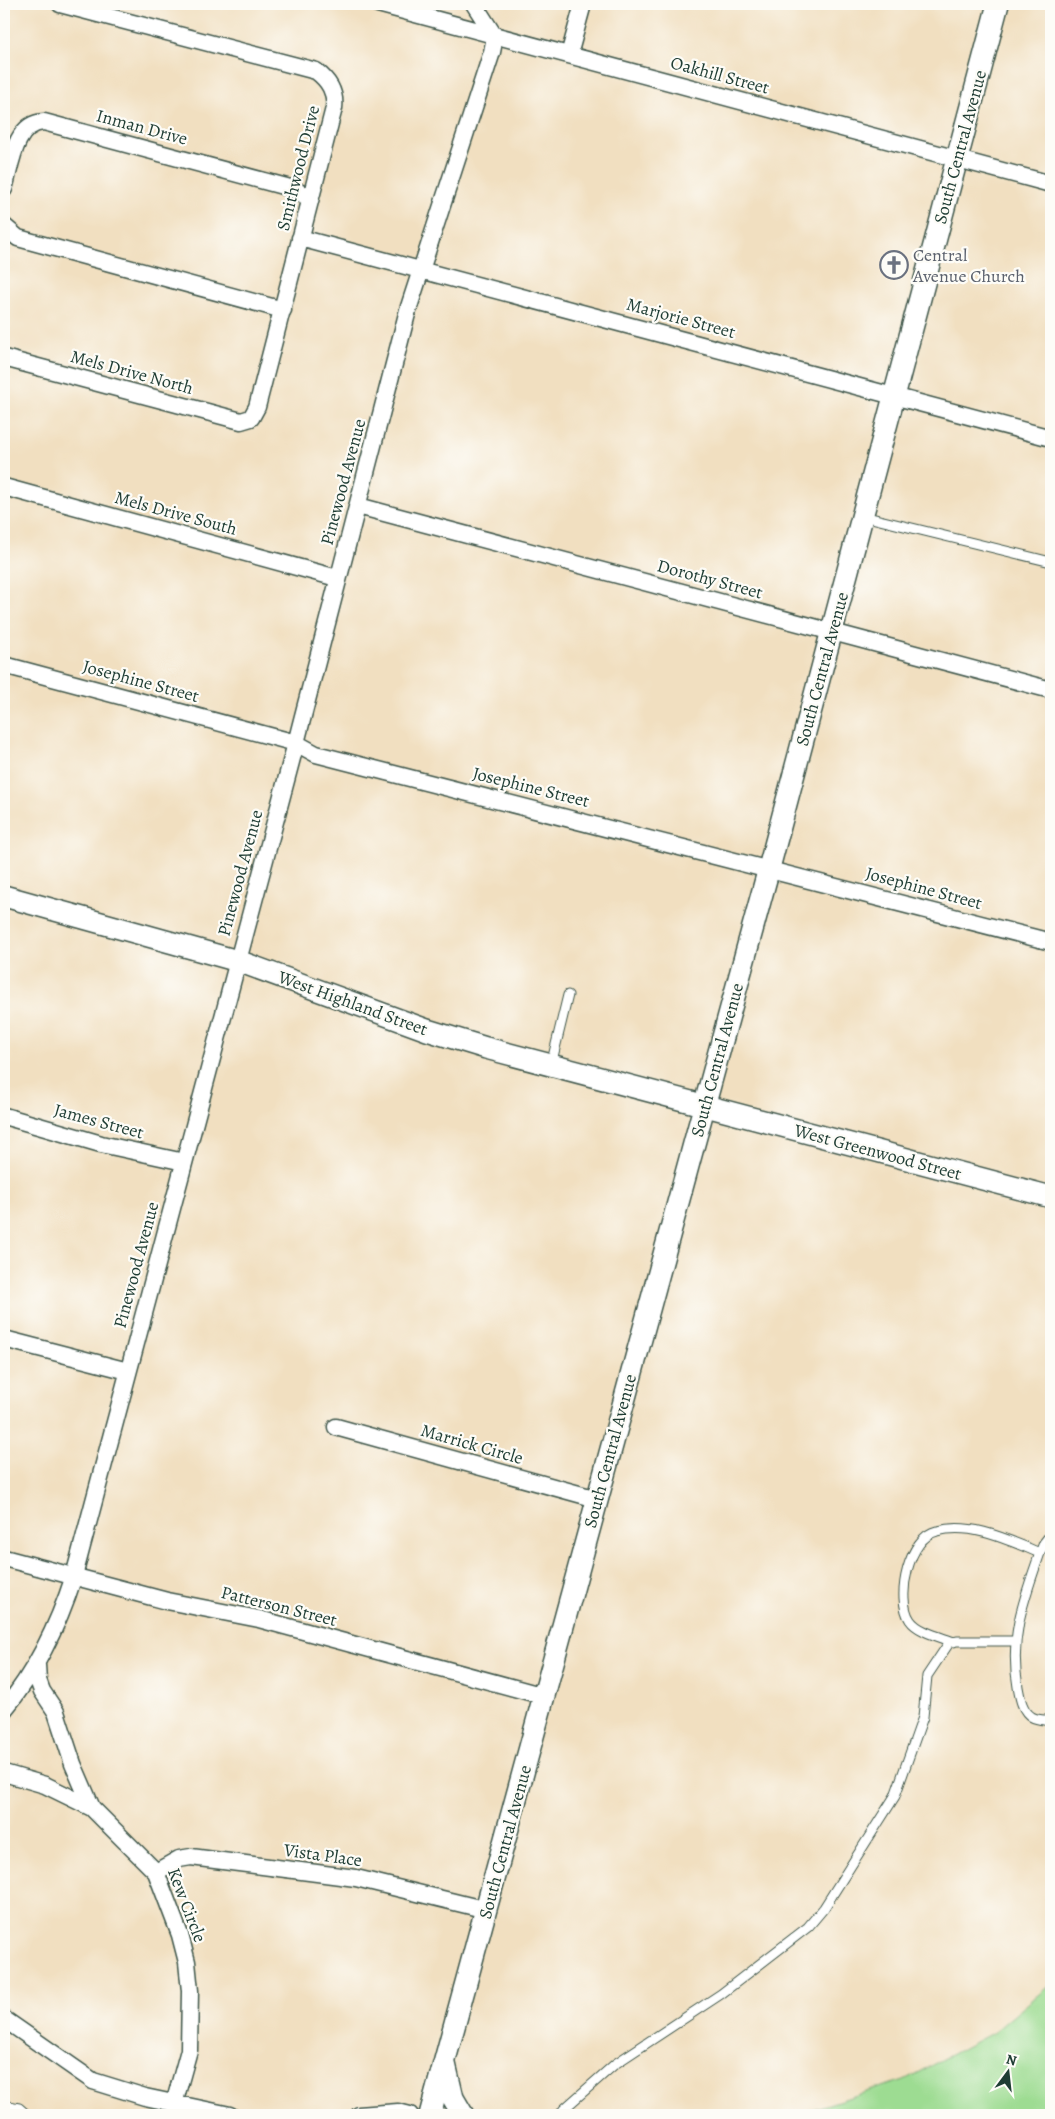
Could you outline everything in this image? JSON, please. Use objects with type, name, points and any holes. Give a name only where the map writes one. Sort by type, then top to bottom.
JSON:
[{"type":"street","name":"Smithwood Drive","points":[[60,4],[316,71],[324,77],[335,98],[283,310],[257,407],[251,418]]},
{"type":"street","name":"Oakhill Street","points":[[378,4],[1051,184]]},
{"type":"street","points":[[474,4],[495,36]]},
{"type":"street","points":[[569,55],[583,4]]},
{"type":"street","name":"South Central Avenue","points":[[430,2115],[769,868],[998,4]]},
{"type":"street","name":"Pinewood Avenue","points":[[4,1710],[23,1687],[37,1664],[63,1610],[74,1576],[296,743],[337,578],[358,506],[408,310],[472,115],[492,52],[495,36]]},
{"type":"street","name":"Inman Drive","points":[[4,189],[19,137],[27,127],[36,122],[44,122],[294,189],[310,199]]},
{"type":"street","points":[[4,226],[18,238],[283,310]]},
{"type":"street","name":"Marjorie Street","points":[[300,238],[1051,438]]},
{"type":"street","name":"Mels Drive North","points":[[4,358],[241,421],[251,418]]},
{"type":"street","name":"Mels Drive South","points":[[4,487],[337,578]]},
{"type":"street","name":"Dorothy Street","points":[[358,506],[1051,690]]},
{"type":"street","name":"Josephine Street","points":[[4,665],[296,743],[316,754],[769,868],[1051,942]]},
{"type":"street","name":"West Highland Street","points":[[4,896],[238,961],[427,1030],[704,1106]]},
{"type":"street","name":"West Greenwood Street","points":[[704,1106],[1051,1197]]},
{"type":"street","name":"James Street","points":[[4,1116],[101,1144],[184,1162]]},
{"type":"street","points":[[4,1339],[128,1371]]},
{"type":"street","name":"Marrick Circle","points":[[336,1427],[597,1500]]},
{"type":"street","name":"Patterson Street","points":[[4,1558],[167,1601],[259,1619],[544,1696]]},
{"type":"street","points":[[37,1664],[38,1680],[42,1691],[56,1712],[73,1764],[92,1808]]},
{"type":"street","name":"Kew Circle","points":[[4,1773],[52,1788],[92,1808],[156,1872],[180,1935],[187,1962],[190,1992],[189,2050],[174,2104]]},
{"type":"street","name":"Vista Place","points":[[156,1872],[179,1860],[191,1857],[356,1878],[486,1910]]},
{"type":"street","points":[[4,2019],[93,2081],[174,2104],[230,2115]]},
{"type":"street","points":[[444,2061],[453,2098],[463,2115]]},
{"type":"street","points":[[359,2115],[398,2112],[410,2115]]},
{"type":"lane","points":[[862,516],[1051,562]]},
{"type":"lane","points":[[551,1065],[568,995]]},
{"type":"lane","points":[[954,1642],[911,1622],[904,1611],[903,1598],[908,1566],[920,1541],[935,1531],[958,1528],[991,1533],[1040,1552]]},
{"type":"lane","points":[[1051,1534],[1040,1552],[1020,1614],[1014,1641],[1014,1668],[1021,1705],[1032,1717],[1051,1721]]},
{"type":"lane","points":[[560,2115],[564,2109],[615,2064],[721,1994],[808,1927],[824,1908],[895,1796],[923,1717],[927,1676],[949,1643],[1014,1641]]},
{"type":"lane","points":[[4,2105],[19,2108],[27,2115]]},
{"type":"green space","points":[[1051,1984],[1051,2112],[1045,2115],[794,2115],[904,2080],[994,2032]]},
{"type":"place","name":"Central Avenue Church","points":[[894,265]]}]
